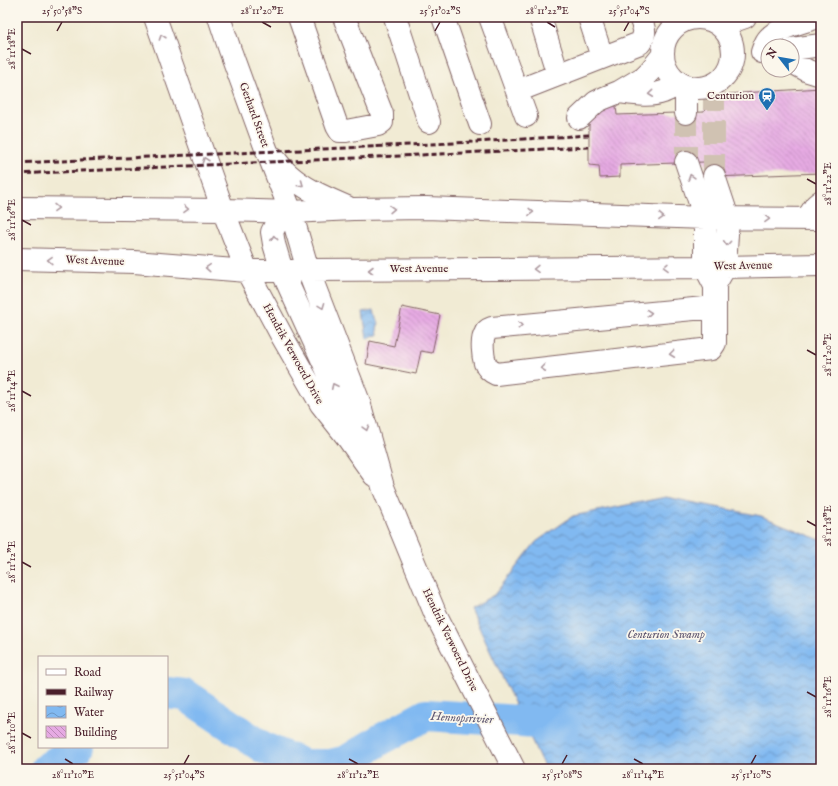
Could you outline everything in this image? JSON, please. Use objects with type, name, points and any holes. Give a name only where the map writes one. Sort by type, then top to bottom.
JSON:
[{"type":"street","points":[[155,17],[223,210]]},
{"type":"street","name":"Gerhard Street","points":[[219,17],[265,146],[291,212]]},
{"type":"street","points":[[299,17],[337,126],[340,131],[346,131],[378,125],[382,122],[382,114],[344,17]]},
{"type":"street","points":[[395,17],[429,122]]},
{"type":"street","points":[[443,17],[480,124]]},
{"type":"street","points":[[490,17],[526,116]]},
{"type":"street","points":[[540,17],[558,75]]},
{"type":"street","points":[[589,17],[602,57]]},
{"type":"street","points":[[517,91],[640,43],[645,31],[640,17]]},
{"type":"street","points":[[579,118],[596,102],[620,92],[644,77],[650,71],[665,35],[684,21],[695,17],[716,23],[726,23],[745,17]]},
{"type":"street","points":[[769,38],[775,32],[819,17]]},
{"type":"street","points":[[665,35],[665,65],[669,74],[677,82],[683,85],[695,89],[705,88],[714,90],[730,68],[733,54],[726,23]]},
{"type":"street","points":[[800,48],[821,45]]},
{"type":"street","points":[[733,54],[760,52]]},
{"type":"street","points":[[800,66],[821,75]]},
{"type":"street","points":[[620,92],[654,94],[683,85]]},
{"type":"street","points":[[683,85],[686,113]]},
{"type":"street","points":[[265,146],[288,174],[304,187],[353,209]]},
{"type":"street","points":[[686,162],[705,218],[715,282],[715,343],[711,349],[496,374],[490,370],[485,363],[482,342],[484,334],[492,328],[715,282]]},
{"type":"street","points":[[714,176],[728,218],[715,282]]},
{"type":"street","points":[[17,208],[291,212],[426,208],[705,218],[814,219],[816,205],[821,201]]},
{"type":"street","name":"Hendrik Verwoerd Drive","points":[[223,210],[247,271],[321,404],[383,487]]},
{"type":"street","points":[[291,212],[276,222],[272,232],[274,244],[282,271],[337,392],[347,437]]},
{"type":"street","name":"Hendrik Verwoerd Drive","points":[[291,212],[308,270],[359,402],[383,487],[435,613],[514,769]]},
{"type":"street","name":"West Avenue","points":[[17,260],[134,262],[247,271],[494,269],[715,282],[821,265]]},
{"type":"water","points":[[374,310],[376,319],[379,323],[377,328],[378,335],[369,339],[367,338],[363,312]]},
{"type":"water","name":"Centurion Swamp","points":[[666,497],[761,516],[821,539],[821,769],[545,769],[470,608],[494,595],[536,542],[573,516]]},
{"type":"building","points":[[821,88],[821,173],[714,177],[704,162],[620,165],[620,177],[600,178],[599,166],[589,165],[589,119],[596,118],[595,106],[616,106],[617,115],[704,112],[710,95]]},
{"type":"building","points":[[402,307],[440,315],[432,353],[421,351],[416,374],[366,364],[370,341],[394,346]]},
{"type":"waterway","name":"Hennopsrivier","points":[[168,693],[185,695],[264,748],[304,765],[330,765],[347,761],[380,740],[426,715],[566,724]]},
{"type":"waterway","points":[[46,769],[77,748]]},
{"type":"tunnel","points":[[714,95],[714,176]]},
{"type":"tunnel","points":[[686,113],[686,162]]},
{"type":"railway","points":[[17,163],[475,142],[589,135]]},
{"type":"railway","points":[[17,174],[589,147]]},
{"type":"place","name":"Centurion","points":[[767,111]]}]
